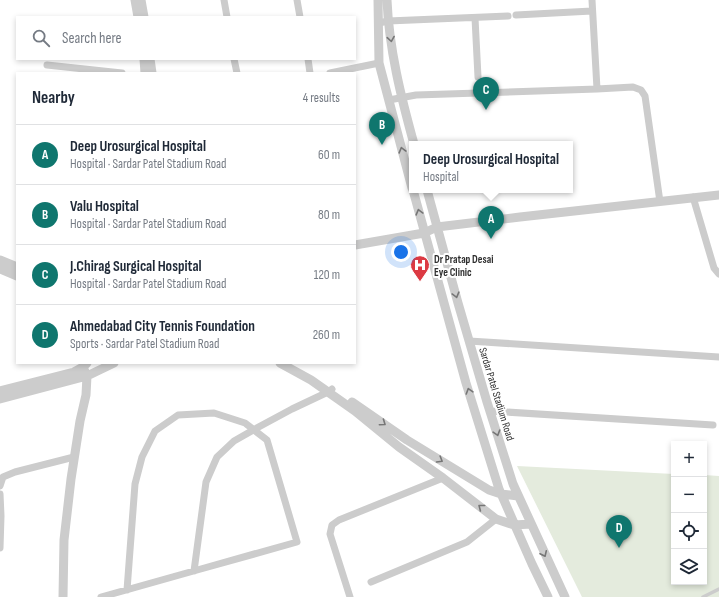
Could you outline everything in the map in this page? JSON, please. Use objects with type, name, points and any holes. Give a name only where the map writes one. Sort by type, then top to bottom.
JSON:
[{"type":"street","points":[[135,0],[138,16]]},
{"type":"street","points":[[141,0],[144,16]]},
{"type":"street","points":[[224,0],[227,16]]},
{"type":"street","points":[[297,0],[300,16]]},
{"type":"street","points":[[378,0],[413,141]]},
{"type":"street","points":[[387,0],[379,63],[409,177]]},
{"type":"street","points":[[592,0],[597,89]]},
{"type":"street","points":[[384,22],[592,11]]},
{"type":"street","points":[[475,18],[478,78]]},
{"type":"street","points":[[144,60],[145,72]]},
{"type":"street","points":[[150,60],[152,72]]},
{"type":"street","points":[[234,60],[237,72]]},
{"type":"street","points":[[308,60],[310,72]]},
{"type":"street","points":[[335,72],[379,63]]},
{"type":"street","points":[[47,65],[113,72]]},
{"type":"street","points":[[389,100],[416,95],[633,87],[641,90],[645,96],[660,202]]},
{"type":"street","points":[[413,193],[466,382],[501,494],[548,597]]},
{"type":"street","name":"Sardar Patel Stadium Road","points":[[428,193],[469,341],[513,484],[530,524],[565,597]]},
{"type":"street","points":[[356,245],[424,233],[437,228],[520,217],[719,195]]},
{"type":"street","points":[[693,197],[714,268],[719,274]]},
{"type":"street","points":[[0,260],[16,267]]},
{"type":"street","points":[[0,270],[16,276]]},
{"type":"street","points":[[469,341],[719,357]]},
{"type":"street","points":[[0,391],[109,364]]},
{"type":"street","points":[[282,364],[330,390],[399,447],[496,519],[514,525],[530,524]]},
{"type":"street","points":[[293,364],[406,440],[490,490],[501,494],[518,496]]},
{"type":"street","points":[[0,399],[86,369]]},
{"type":"street","points":[[63,597],[64,540],[74,457],[86,395],[86,369]]},
{"type":"street","points":[[194,571],[206,482],[217,457],[234,441],[330,390]]},
{"type":"street","points":[[490,411],[713,425]]},
{"type":"street","points":[[101,597],[127,590],[297,542],[267,440],[255,429],[245,423],[214,413],[178,415],[155,431],[142,457],[136,484],[127,590]]},
{"type":"street","points":[[0,486],[3,477],[15,472],[74,457]]},
{"type":"street","points":[[475,481],[488,479],[495,474]]},
{"type":"street","points":[[350,597],[330,534],[332,525],[338,520],[442,478]]},
{"type":"street","points":[[0,494],[0,548]]},
{"type":"street","points":[[371,582],[467,542],[496,519]]},
{"type":"lane","points":[[703,597],[719,589]]},
{"type":"shaded area","points":[[517,466],[671,474],[671,585],[707,585],[707,475],[719,476],[719,597],[582,597]]},
{"type":"place","name":"J.Chirag Surgical Hospital","points":[[486,110]]},
{"type":"place","name":"Valu Hospital","points":[[382,145]]},
{"type":"place","name":"Deep Urosurgical Hospital","points":[[491,239]]},
{"type":"place","name":"Dr Pratap Desai Eye Clinic","points":[[420,282]]},
{"type":"place","name":"Ahmedabad City Tennis Foundation","points":[[619,548]]}]
